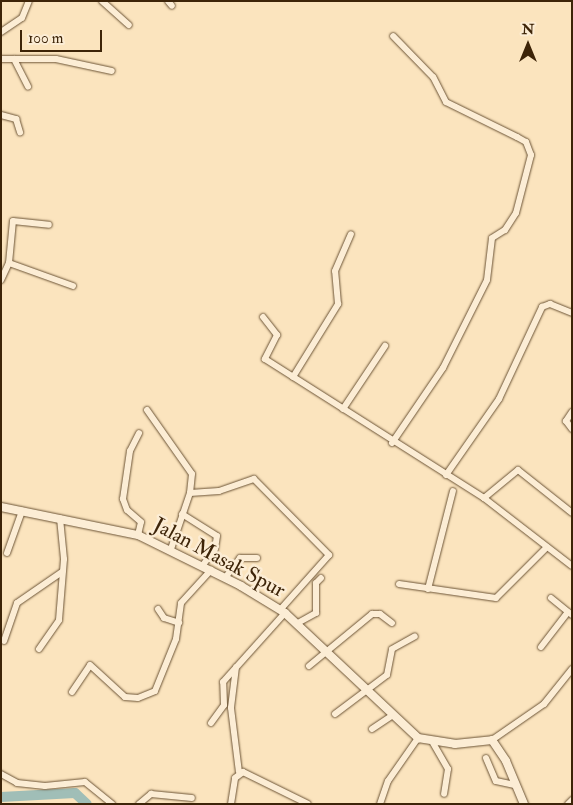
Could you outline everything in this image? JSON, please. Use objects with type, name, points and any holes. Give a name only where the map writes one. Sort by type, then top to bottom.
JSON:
[{"type":"street","points":[[1,32],[22,18],[29,1]]},
{"type":"street","points":[[102,1],[129,24]]},
{"type":"street","points":[[392,443],[443,368],[490,274],[492,238],[505,230],[516,213],[530,148],[496,124],[446,102],[433,77],[393,36]]},
{"type":"street","points":[[1,59],[70,61],[112,71]]},
{"type":"street","points":[[14,59],[28,87]]},
{"type":"street","points":[[1,116],[16,119],[20,132]]},
{"type":"street","points":[[1,280],[9,263],[14,221],[49,225]]},
{"type":"street","points":[[293,377],[331,319],[338,304],[335,271],[351,234]]},
{"type":"street","points":[[9,263],[72,286]]},
{"type":"street","points":[[446,475],[499,399],[542,307],[550,304],[572,313]]},
{"type":"street","points":[[263,317],[277,335],[265,360],[343,409],[392,443],[484,498],[572,566]]},
{"type":"street","points":[[343,409],[385,346]]},
{"type":"street","points":[[147,410],[192,474],[190,492],[171,548]]},
{"type":"street","points":[[570,415],[572,429]]},
{"type":"street","points":[[138,535],[141,522],[127,510],[123,499],[130,452],[139,433]]},
{"type":"street","points":[[484,498],[518,470],[572,513]]},
{"type":"street","points":[[190,492],[219,491],[254,479],[329,553],[223,682],[224,705],[211,722]]},
{"type":"street","points":[[428,589],[453,491]]},
{"type":"street","name":"Jalan Masak Spur","points":[[1,507],[138,535],[171,548],[283,611],[365,692],[418,738],[433,743],[492,740]]},
{"type":"street","points":[[8,553],[22,511]]},
{"type":"street","points":[[182,514],[218,536],[202,566]]},
{"type":"street","points":[[39,649],[58,627],[62,572],[60,518]]},
{"type":"street","points":[[398,584],[496,598],[548,547]]},
{"type":"street","points":[[225,578],[240,558],[257,558]]},
{"type":"street","points":[[72,692],[90,665],[125,697],[138,698],[155,691],[179,623],[181,603],[211,570]]},
{"type":"street","points":[[4,641],[17,603],[62,572]]},
{"type":"street","points":[[296,624],[316,613],[316,583],[321,578]]},
{"type":"street","points":[[541,647],[570,614],[551,598]]},
{"type":"street","points":[[158,609],[164,618],[179,623]]},
{"type":"street","points":[[309,666],[328,654],[375,613],[392,624]]},
{"type":"street","points":[[335,714],[390,672],[392,649],[414,636]]},
{"type":"street","points":[[231,804],[240,772],[231,708],[237,665]]},
{"type":"street","points":[[524,804],[492,740],[544,704],[572,669]]},
{"type":"street","points":[[372,729],[392,716]]},
{"type":"street","points":[[380,804],[388,781],[418,738]]},
{"type":"street","points":[[433,743],[448,769],[444,794]]},
{"type":"street","points":[[486,758],[496,781],[515,784]]},
{"type":"street","points":[[240,772],[308,804]]},
{"type":"street","points":[[1,774],[17,783],[45,786],[85,782],[112,804]]},
{"type":"street","points":[[139,804],[151,794],[192,798]]},
{"type":"street","points":[[568,804],[572,800]]},
{"type":"waterway","points":[[1,797],[75,793],[87,804]]}]
